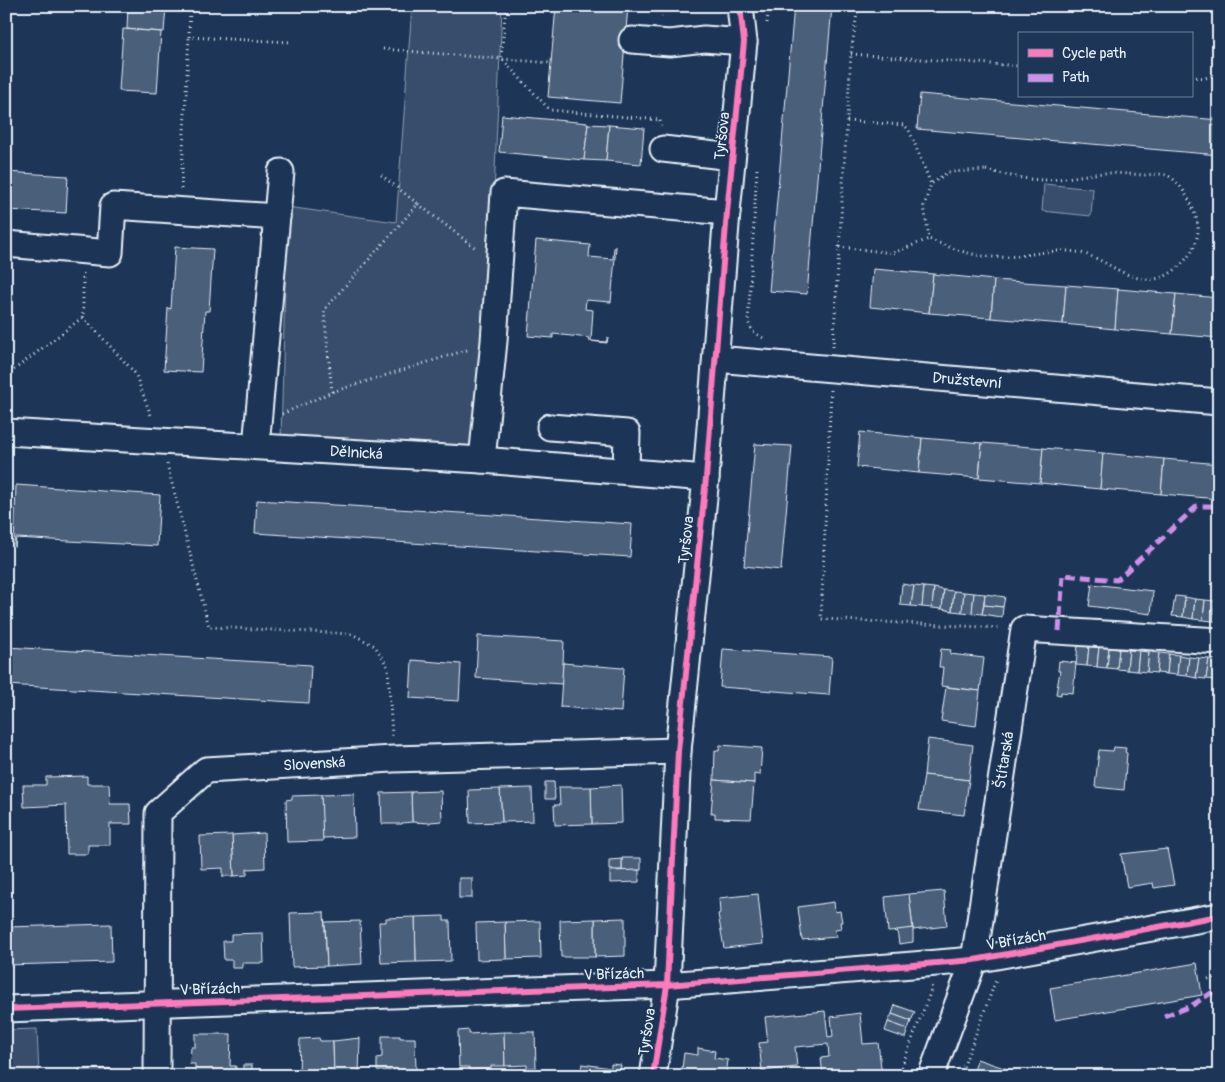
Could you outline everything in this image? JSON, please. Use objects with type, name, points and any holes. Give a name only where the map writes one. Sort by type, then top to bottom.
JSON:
[{"type":"street","name":"Tyršova","points":[[653,1076],[666,985],[678,752],[706,478],[727,212],[744,42],[740,6]]},
{"type":"street","points":[[632,40],[670,43],[704,39],[744,42]]},
{"type":"street","points":[[664,149],[732,157]]},
{"type":"street","points":[[257,435],[280,172]]},
{"type":"street","points":[[482,460],[494,341],[504,193],[727,212]]},
{"type":"street","points":[[6,244],[110,253],[114,206],[277,218]]},
{"type":"street","name":"Družstevní","points":[[716,359],[1219,402]]},
{"type":"street","points":[[550,427],[627,433],[626,472]]},
{"type":"street","name":"Dělnická","points":[[6,432],[161,441],[257,435],[482,460],[706,478]]},
{"type":"street","name":"Štítarská","points":[[931,1076],[974,960],[1024,630],[1219,641]]},
{"type":"street","name":"Slovenská","points":[[157,1076],[158,813],[206,770],[393,759],[678,752]]},
{"type":"street","name":"V Břízách","points":[[6,1009],[666,985],[974,960],[1219,916]]},
{"type":"path","points":[[180,210],[190,6]]},
{"type":"path","points":[[506,6],[501,58],[550,110],[660,120],[664,149]]},
{"type":"path","points":[[766,31],[769,6]]},
{"type":"path","points":[[189,37],[291,42]]},
{"type":"path","points":[[384,49],[551,63]]},
{"type":"path","points":[[851,54],[1018,66]]},
{"type":"path","points":[[1192,77],[1205,78],[1219,74]]},
{"type":"path","points":[[847,120],[904,125],[909,130],[931,184]]},
{"type":"path","points":[[757,166],[748,322],[753,332],[767,340]]},
{"type":"path","points":[[839,247],[893,253],[929,239],[963,253],[1003,258],[1080,252],[1138,279],[1156,279],[1174,271],[1190,256],[1198,232],[1193,208],[1183,188],[1167,175],[1106,173],[1026,180],[986,170],[948,172],[931,184],[924,206],[929,239]]},
{"type":"path","points":[[380,174],[498,265]]},
{"type":"path","points":[[332,392],[324,310],[418,204]]},
{"type":"path","points":[[83,252],[83,317],[136,373],[161,441],[209,627],[352,634],[375,646],[388,666],[393,759]]},
{"type":"path","points":[[6,376],[83,317]]},
{"type":"path","points":[[257,435],[332,392],[494,341]]},
{"type":"path","points":[[824,346],[834,346]]},
{"type":"path","points":[[1208,980],[1219,976]]},
{"type":"path","points":[[960,1076],[997,978]]},
{"type":"path","points":[[898,1076],[932,988],[929,983]]},
{"type":"shaded area","points":[[412,6],[502,6],[483,453],[281,440],[287,207],[396,222]]},
{"type":"shaded area","points":[[1044,184],[1093,189],[1091,216],[1042,211]]},
{"type":"shaded area","points":[[37,1029],[39,1076],[6,1076],[6,1030]]},
{"type":"building","points":[[128,6],[166,6],[164,32],[127,29]]},
{"type":"building","points":[[556,6],[628,6],[620,103],[548,97]]},
{"type":"building","points":[[794,6],[832,6],[807,294],[769,291]]},
{"type":"building","points":[[123,29],[161,32],[157,93],[119,91]]},
{"type":"building","points":[[920,94],[1219,120],[1219,155],[917,129]]},
{"type":"building","points":[[502,115],[588,123],[584,160],[499,152]]},
{"type":"building","points":[[588,124],[609,125],[606,161],[584,160]]},
{"type":"building","points":[[609,125],[644,128],[641,164],[606,161]]},
{"type":"building","points":[[6,172],[68,176],[66,213],[6,210]]},
{"type":"building","points":[[536,240],[590,245],[589,257],[613,259],[614,247],[616,247],[611,302],[586,300],[585,309],[593,310],[591,341],[606,342],[608,337],[607,343],[589,341],[589,338],[553,334],[553,338],[528,336]]},
{"type":"building","points":[[175,247],[213,249],[209,311],[205,311],[201,372],[164,370],[168,308],[171,309]]},
{"type":"building","points":[[873,269],[933,274],[929,313],[870,307]]},
{"type":"building","points":[[933,274],[994,280],[991,318],[929,313]]},
{"type":"building","points":[[994,280],[1066,285],[1063,324],[991,318]]},
{"type":"building","points":[[1066,285],[1118,289],[1115,329],[1063,324]]},
{"type":"building","points":[[1118,289],[1176,294],[1172,334],[1115,329]]},
{"type":"building","points":[[1176,294],[1219,298],[1219,338],[1172,334]]},
{"type":"building","points":[[860,432],[922,438],[919,473],[857,467]]},
{"type":"building","points":[[922,438],[982,443],[979,478],[919,473]]},
{"type":"building","points":[[982,443],[1043,448],[1040,483],[979,478]]},
{"type":"building","points":[[755,444],[792,446],[781,570],[744,566]]},
{"type":"building","points":[[1043,448],[1103,453],[1100,489],[1040,483]]},
{"type":"building","points":[[1103,453],[1164,459],[1161,494],[1100,489]]},
{"type":"building","points":[[1164,459],[1219,464],[1219,499],[1161,494]]},
{"type":"building","points":[[16,485],[160,495],[157,546],[16,538],[14,547]]},
{"type":"building","points":[[257,500],[632,524],[630,557],[255,533]]},
{"type":"building","points":[[902,584],[914,586],[911,606],[900,605]]},
{"type":"building","points":[[1092,584],[1153,591],[1151,614],[1089,606]]},
{"type":"building","points":[[914,586],[924,587],[922,607],[911,606]]},
{"type":"building","points":[[924,587],[934,588],[932,608],[922,607]]},
{"type":"building","points":[[934,588],[944,590],[942,609],[932,608]]},
{"type":"building","points":[[944,590],[954,591],[952,611],[942,609]]},
{"type":"building","points":[[954,591],[964,592],[962,612],[952,611]]},
{"type":"building","points":[[964,592],[974,593],[972,613],[962,612]]},
{"type":"building","points":[[974,593],[985,594],[982,614],[972,613]]},
{"type":"building","points":[[985,594],[1005,597],[1003,607],[984,605]]},
{"type":"building","points":[[1175,596],[1185,597],[1183,617],[1172,616]]},
{"type":"building","points":[[1185,597],[1195,599],[1193,619],[1183,617]]},
{"type":"building","points":[[1195,599],[1205,600],[1203,620],[1193,619]]},
{"type":"building","points":[[1205,600],[1215,601],[1213,621],[1203,620]]},
{"type":"building","points":[[1215,601],[1219,601],[1219,622],[1213,621]]},
{"type":"building","points":[[984,605],[1003,607],[1002,617],[982,614]]},
{"type":"building","points":[[478,636],[564,641],[562,684],[476,678]]},
{"type":"building","points":[[1078,645],[1089,646],[1087,666],[1076,665]]},
{"type":"building","points":[[1089,646],[1099,647],[1097,667],[1087,666]]},
{"type":"building","points":[[6,647],[311,665],[309,703],[6,685]]},
{"type":"building","points":[[1099,647],[1109,648],[1107,668],[1097,667]]},
{"type":"building","points":[[1109,648],[1119,649],[1117,669],[1107,668]]},
{"type":"building","points":[[723,649],[832,657],[829,695],[720,687]]},
{"type":"building","points":[[941,649],[951,650],[950,654],[984,658],[980,691],[941,686],[943,667],[939,667]]},
{"type":"building","points":[[1119,649],[1129,650],[1127,670],[1117,669]]},
{"type":"building","points":[[1129,650],[1139,651],[1137,671],[1127,670]]},
{"type":"building","points":[[1139,651],[1149,652],[1147,672],[1137,671]]},
{"type":"building","points":[[1149,652],[1159,653],[1157,673],[1147,672]]},
{"type":"building","points":[[1159,653],[1169,654],[1167,674],[1157,673]]},
{"type":"building","points":[[1169,654],[1179,655],[1177,675],[1167,674]]},
{"type":"building","points":[[1179,655],[1189,657],[1187,676],[1177,675]]},
{"type":"building","points":[[1189,657],[1199,658],[1196,678],[1187,676]]},
{"type":"building","points":[[1199,658],[1209,659],[1206,679],[1196,678]]},
{"type":"building","points":[[1209,659],[1219,660],[1216,680],[1206,679]]},
{"type":"building","points":[[412,660],[461,664],[459,701],[410,698]]},
{"type":"building","points":[[1219,660],[1219,680],[1216,680]]},
{"type":"building","points":[[1059,661],[1076,663],[1073,693],[1061,692],[1061,695],[1056,694],[1060,671],[1058,671]]},
{"type":"building","points":[[563,663],[624,667],[621,712],[560,708]]},
{"type":"building","points":[[946,687],[980,691],[976,726],[941,721]]},
{"type":"building","points":[[928,739],[973,745],[969,780],[924,775]]},
{"type":"building","points":[[720,745],[762,748],[760,775],[754,774],[754,783],[714,780],[715,750],[719,751]]},
{"type":"building","points":[[1114,747],[1126,748],[1124,790],[1095,787],[1099,750],[1113,751]]},
{"type":"building","points":[[924,775],[969,780],[964,815],[919,810]]},
{"type":"building","points":[[87,776],[87,784],[109,784],[110,804],[130,804],[131,824],[110,824],[110,845],[88,845],[88,854],[67,854],[66,805],[24,807],[23,785],[46,785],[46,777]]},
{"type":"building","points":[[714,780],[754,783],[751,819],[715,818],[715,813],[711,813]]},
{"type":"building","points":[[545,782],[554,782],[555,799],[545,799]]},
{"type":"building","points":[[621,785],[622,823],[592,824],[591,787]]},
{"type":"building","points":[[559,787],[591,787],[592,824],[555,825],[554,805],[560,805]]},
{"type":"building","points":[[532,788],[533,821],[502,822],[500,789]]},
{"type":"building","points":[[500,789],[502,822],[470,823],[469,790]]},
{"type":"building","points":[[441,791],[442,821],[430,823],[412,822],[411,792]]},
{"type":"building","points":[[411,792],[412,822],[382,824],[381,793]]},
{"type":"building","points":[[354,794],[355,837],[322,838],[321,795]]},
{"type":"building","points":[[321,795],[323,841],[287,842],[286,800],[292,799],[292,796]]},
{"type":"building","points":[[264,833],[265,868],[247,869],[247,875],[234,876],[232,835]]},
{"type":"building","points":[[232,835],[234,876],[222,876],[223,868],[201,869],[200,836]]},
{"type":"building","points":[[1167,849],[1174,885],[1154,888],[1153,883],[1127,887],[1121,854]]},
{"type":"building","points":[[622,858],[641,858],[641,870],[622,871]]},
{"type":"building","points":[[622,859],[622,870],[609,870],[609,860]]},
{"type":"building","points":[[639,870],[639,882],[610,883],[610,871]]},
{"type":"building","points":[[459,878],[472,878],[472,898],[459,898]]},
{"type":"building","points":[[944,891],[947,926],[913,930],[909,894]]},
{"type":"building","points":[[758,894],[763,944],[724,948],[718,914],[720,913],[719,898]]},
{"type":"building","points":[[909,894],[913,930],[888,932],[885,897]]},
{"type":"building","points":[[834,902],[835,912],[840,911],[842,922],[840,922],[841,929],[835,930],[836,937],[802,940],[798,907]]},
{"type":"building","points":[[324,912],[327,966],[292,967],[290,913]]},
{"type":"building","points":[[444,916],[444,921],[450,921],[451,961],[416,962],[415,917]]},
{"type":"building","points":[[415,917],[416,962],[381,963],[379,922],[386,922],[386,918]]},
{"type":"building","points":[[625,918],[625,956],[595,957],[595,919]]},
{"type":"building","points":[[595,919],[595,957],[561,957],[560,920]]},
{"type":"building","points":[[360,921],[362,964],[327,966],[325,922]]},
{"type":"building","points":[[540,921],[541,958],[506,959],[505,922]]},
{"type":"building","points":[[505,922],[506,959],[477,960],[476,923]]},
{"type":"building","points":[[111,924],[112,962],[6,965],[6,927]]},
{"type":"building","points":[[913,928],[913,942],[899,944],[897,930]]},
{"type":"building","points":[[263,933],[264,963],[242,963],[242,968],[232,968],[232,960],[224,960],[223,941],[231,941],[231,934]]},
{"type":"building","points":[[1197,963],[1202,995],[1055,1020],[1050,988]]},
{"type":"building","points":[[895,1005],[915,1012],[911,1021],[892,1014]]},
{"type":"building","points":[[825,1011],[828,1037],[833,1036],[831,1017],[860,1013],[863,1044],[878,1043],[882,1075],[823,1076],[821,1058],[829,1057],[828,1044],[795,1047],[797,1067],[762,1071],[759,1043],[768,1042],[765,1017]]},
{"type":"building","points":[[892,1014],[911,1021],[908,1029],[888,1022]]},
{"type":"building","points":[[888,1022],[908,1029],[905,1038],[885,1031]]},
{"type":"building","points":[[469,1030],[469,1034],[504,1032],[505,1066],[491,1066],[491,1069],[469,1070],[469,1067],[459,1067],[458,1031]]},
{"type":"building","points":[[504,1032],[535,1032],[536,1068],[527,1068],[527,1065],[505,1066]]},
{"type":"building","points":[[195,1034],[231,1034],[230,1066],[236,1066],[235,1074],[232,1076],[195,1076],[195,1064],[190,1064],[191,1047],[195,1047]]},
{"type":"building","points":[[382,1036],[415,1038],[416,1070],[410,1070],[410,1074],[390,1075],[390,1071],[377,1071],[377,1058],[382,1057]]},
{"type":"building","points":[[319,1038],[320,1041],[333,1041],[334,1076],[299,1076],[300,1039]]},
{"type":"building","points":[[360,1038],[359,1076],[334,1076],[333,1041]]},
{"type":"building","points":[[698,1048],[715,1051],[714,1058],[728,1060],[726,1076],[681,1076],[684,1053],[698,1055]]},
{"type":"building","points":[[977,1059],[1025,1075],[1025,1076],[973,1076]]},
{"type":"building","points":[[582,1064],[611,1068],[611,1064],[621,1065],[620,1076],[580,1076]]},
{"type":"building","points":[[243,1065],[252,1065],[252,1075],[243,1075]]},
{"type":"building","points":[[79,1069],[112,1069],[112,1076],[79,1076]]},
{"type":"marked path","points":[[1059,631],[1063,575],[1117,580],[1197,506],[1219,506]]},
{"type":"marked path","points":[[1164,1016],[1191,1006],[1219,988]]},
{"type":"cycle path","points":[[653,1076],[667,985],[678,751],[706,478],[727,212],[744,42],[740,6]]},
{"type":"cycle path","points":[[6,1009],[667,985],[974,960],[1219,916]]}]
